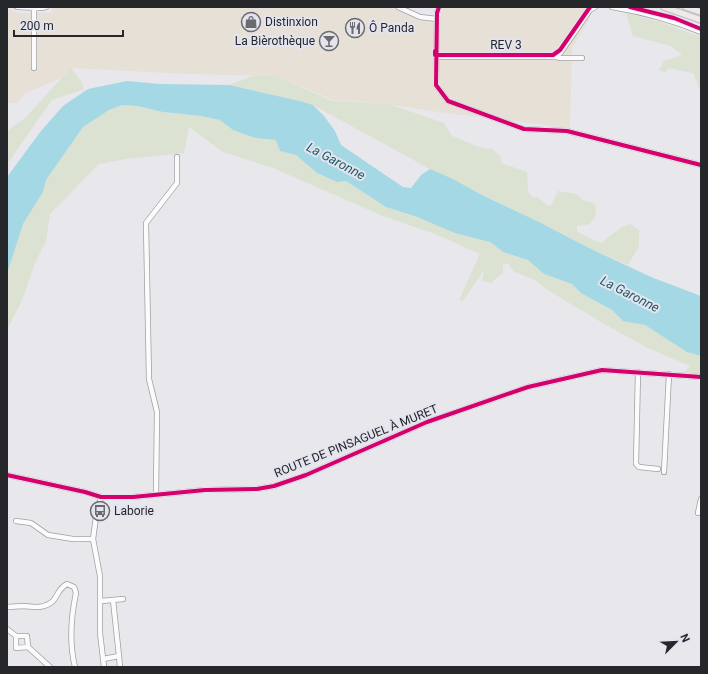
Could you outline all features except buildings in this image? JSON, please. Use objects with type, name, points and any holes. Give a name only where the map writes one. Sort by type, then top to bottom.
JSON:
[{"type":"main road","points":[[664,7],[701,20]]},
{"type":"main road","points":[[686,7],[701,12]]},
{"type":"street","points":[[18,7],[46,7]]},
{"type":"street","points":[[34,7],[34,68]]},
{"type":"street","points":[[398,7],[420,17],[437,18]]},
{"type":"street","points":[[435,7],[437,13],[436,85],[448,101],[524,129],[568,131],[701,165]]},
{"type":"street","points":[[437,13],[439,7]]},
{"type":"street","points":[[556,57],[590,10],[595,7]]},
{"type":"street","points":[[612,7],[666,19],[701,32]]},
{"type":"street","points":[[436,58],[582,58]]},
{"type":"street","points":[[156,494],[157,412],[149,379],[146,223],[177,183],[177,157]]},
{"type":"street","name":"ROUTE DE PINSAGUEL À MURET","points":[[7,475],[85,492],[101,497],[133,497],[205,490],[256,489],[274,486],[306,475],[427,422],[528,387],[602,370],[701,377]]},
{"type":"street","points":[[638,372],[636,464],[639,467],[658,469]]},
{"type":"street","points":[[664,472],[669,374]]},
{"type":"street","points":[[101,497],[93,539],[100,576],[100,633],[104,667]]},
{"type":"street","points":[[698,513],[701,499]]},
{"type":"street","points":[[16,521],[31,523],[48,535],[73,539],[93,539]]},
{"type":"street","points":[[7,607],[44,606],[54,600],[62,586],[70,584],[74,587],[76,593],[71,635],[74,667]]},
{"type":"street","points":[[101,600],[122,599]]},
{"type":"street","points":[[113,600],[120,667]]},
{"type":"street","points":[[7,629],[16,636],[27,636],[28,647],[50,667]]},
{"type":"street","points":[[16,636],[16,648],[28,647]]},
{"type":"street","points":[[103,658],[119,656]]},
{"type":"shaded area","points":[[52,7],[389,7],[419,20],[439,22],[443,7],[591,7],[588,22],[572,48],[570,128],[445,113],[388,104],[333,100],[277,76],[188,74],[71,68],[61,78],[26,93],[17,103],[7,103],[7,8],[18,13],[52,13]]},
{"type":"green space","points":[[626,13],[660,22],[701,37],[701,92],[693,73],[668,68],[665,73],[659,70],[664,61],[682,55],[671,46],[633,36]]},
{"type":"green space","points":[[71,68],[81,81],[84,89],[52,100],[7,164],[7,131],[25,118]]},
{"type":"green space","points":[[252,76],[277,76],[332,101],[389,104],[444,123],[452,136],[479,147],[492,149],[501,157],[501,163],[527,172],[528,192],[533,198],[537,197],[546,205],[551,206],[558,191],[576,194],[583,200],[595,204],[596,215],[590,224],[577,226],[577,232],[601,243],[622,227],[630,224],[639,230],[639,246],[628,265],[587,247],[430,169],[313,105],[229,85]]},
{"type":"green space","points":[[121,105],[137,106],[163,112],[201,116],[220,120],[233,130],[255,138],[276,140],[280,151],[296,155],[317,173],[337,182],[346,181],[386,207],[490,242],[503,252],[528,260],[544,274],[572,284],[581,293],[612,310],[623,321],[645,325],[687,352],[701,356],[701,377],[682,375],[690,366],[648,348],[606,325],[546,289],[535,280],[513,271],[508,263],[503,265],[503,273],[491,283],[482,281],[484,270],[463,301],[459,300],[480,254],[435,234],[383,216],[273,168],[223,152],[189,127],[184,153],[126,159],[99,164],[50,214],[46,241],[35,263],[22,300],[7,330],[7,274],[23,224],[43,192],[46,180],[83,127],[109,110]]},
{"type":"water","name":"La Garonne","points":[[127,81],[160,84],[229,85],[313,105],[324,116],[335,131],[341,145],[403,187],[411,188],[421,175],[430,169],[651,277],[701,296],[701,356],[687,352],[645,325],[623,321],[612,310],[581,293],[572,284],[544,274],[528,260],[503,252],[490,242],[455,233],[417,217],[386,207],[346,181],[337,182],[317,173],[296,155],[280,151],[276,140],[255,138],[233,130],[220,120],[201,116],[163,112],[137,106],[122,105],[109,110],[83,127],[46,180],[43,192],[23,224],[7,274],[7,177],[41,131],[63,106],[88,89]]},
{"type":"cycle path","points":[[439,7],[437,13],[436,85],[448,101],[524,129],[567,131],[701,165]]},
{"type":"cycle path","name":"REV 3","points":[[435,51],[435,55],[553,55],[560,50],[590,7]]},
{"type":"cycle path","points":[[630,7],[674,18],[701,29]]},
{"type":"cycle path","points":[[7,475],[85,492],[101,497],[133,497],[205,490],[257,489],[274,486],[306,475],[427,422],[528,387],[602,370],[701,377]]},
{"type":"place","name":"Distinxion","points":[[251,22]]},
{"type":"place","name":"Ô Panda","points":[[355,28]]},
{"type":"place","name":"La Bièrothèque","points":[[329,41]]},
{"type":"place","name":"Laborie","points":[[100,511]]}]
